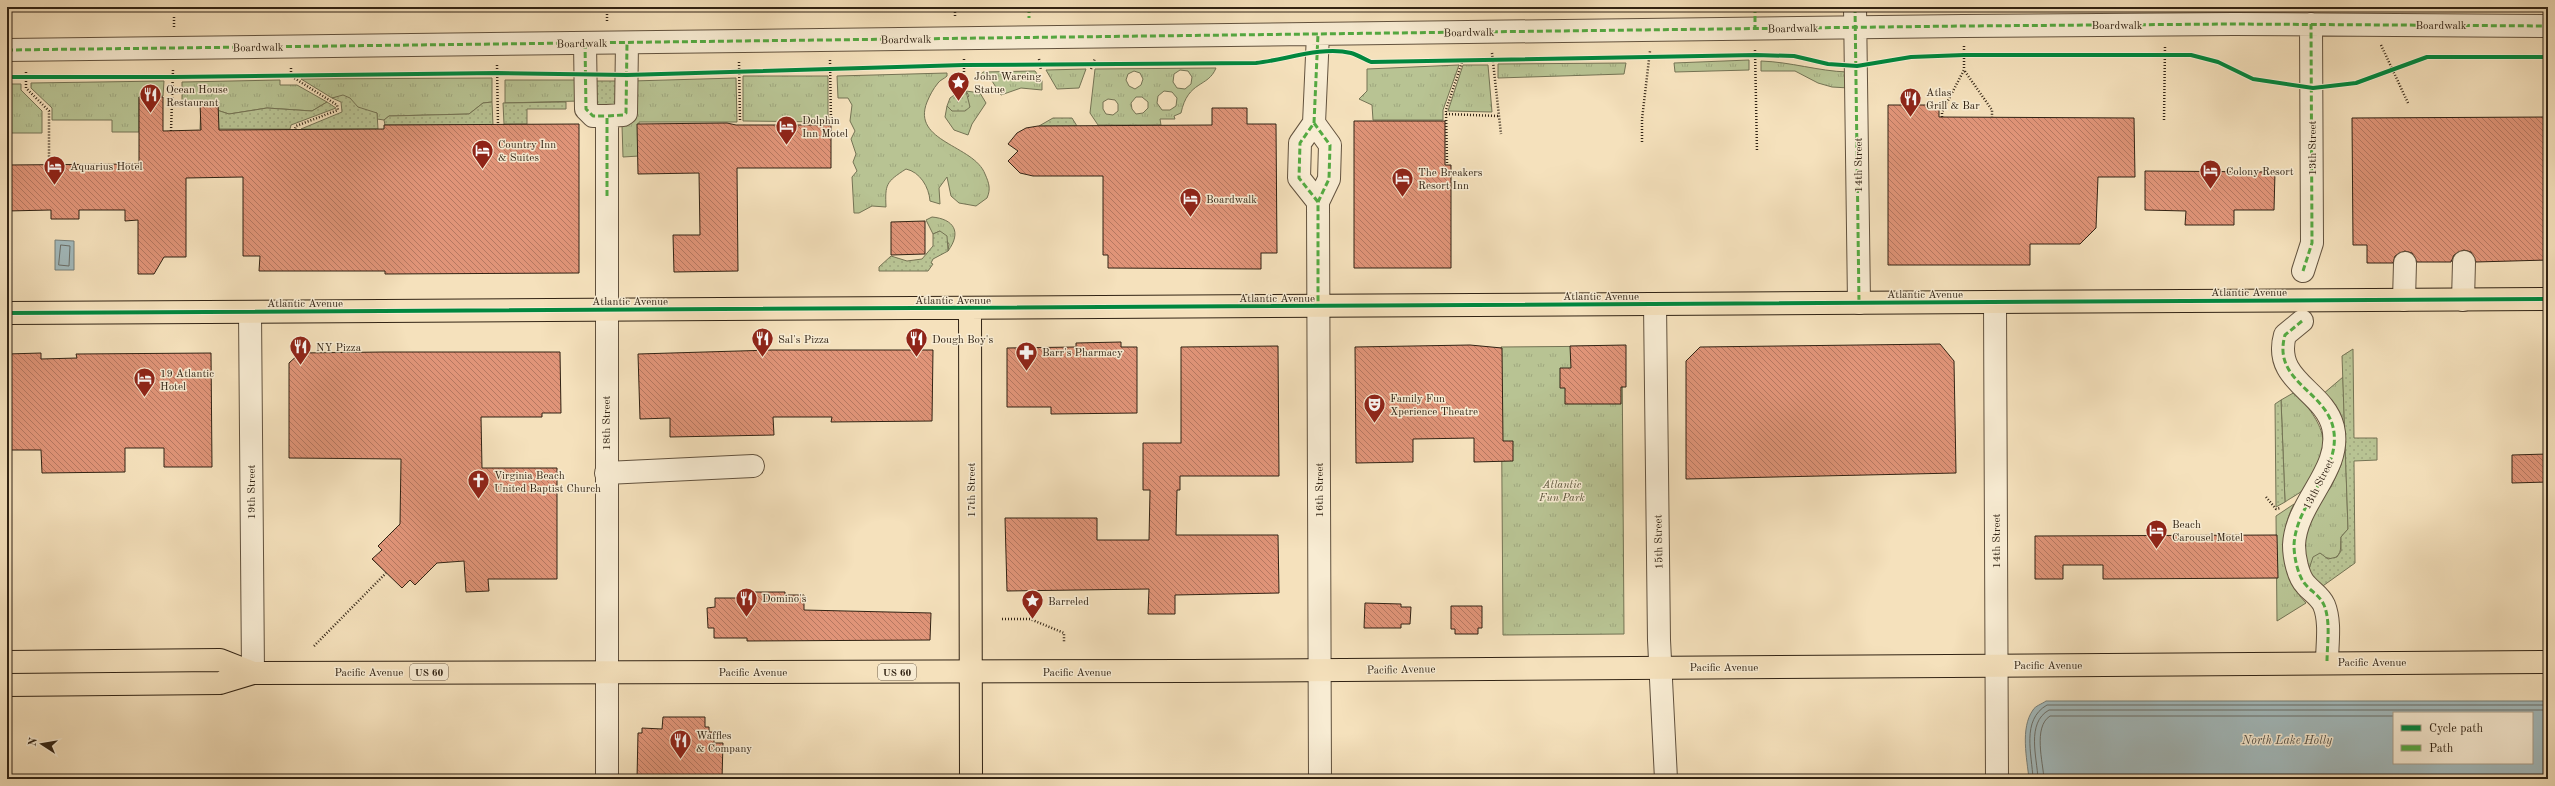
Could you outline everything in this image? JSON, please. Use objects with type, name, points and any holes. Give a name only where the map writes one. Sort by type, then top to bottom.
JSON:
[{"type":"main road","name":"Atlantic Avenue","points":[[7,313],[2548,300]]},
{"type":"main road","name":"17th Street","points":[[970,308],[971,779]]},
{"type":"main road","name":"Pacific Avenue","points":[[7,662],[220,660],[253,673]]},
{"type":"main road","name":"Pacific Avenue","points":[[7,685],[220,683],[253,673],[971,672],[2327,662],[2548,662]]},
{"type":"street","name":"Boardwalk","points":[[16,50],[1651,30],[1755,28],[1855,17],[2165,24],[2548,26]]},
{"type":"street","name":"14th Street","points":[[1855,17],[1859,303]]},
{"type":"street","name":"13th Street","points":[[2303,271],[2312,243],[2311,24]]},
{"type":"street","points":[[1318,34],[1314,123],[1300,143],[1299,178],[1318,202]]},
{"type":"street","points":[[585,43],[586,110],[593,116],[607,116],[623,115],[626,113],[627,43]]},
{"type":"street","name":"18th Street","points":[[607,116],[607,779]]},
{"type":"street","name":"16th Street","points":[[1314,123],[1330,145],[1330,179],[1318,202],[1320,779]]},
{"type":"street","points":[[2404,300],[2405,262]]},
{"type":"street","points":[[2463,300],[2464,262]]},
{"type":"street","name":"14th Street","points":[[1995,302],[1997,779]]},
{"type":"street","name":"15th Street","points":[[1655,304],[1660,667],[1666,779]]},
{"type":"street","name":"19th Street","points":[[250,312],[253,673]]},
{"type":"street","name":"13th Street","points":[[2302,321],[2284,336],[2284,362],[2292,376],[2323,407],[2332,426],[2335,444],[2332,458],[2308,500],[2294,545],[2301,579],[2318,597],[2327,614],[2327,662]]},
{"type":"street","points":[[606,473],[753,466]]},
{"type":"path","points":[[955,20],[956,7]]},
{"type":"path","points":[[607,14],[607,24]]},
{"type":"path","points":[[174,17],[174,25]]},
{"type":"path","points":[[2164,120],[2165,24]]},
{"type":"path","points":[[2381,25],[2382,50],[2408,103]]},
{"type":"path","points":[[1755,28],[1757,152]]},
{"type":"path","points":[[1642,142],[1642,119],[1650,56],[1651,30]]},
{"type":"path","points":[[1491,32],[1492,58],[1501,134]]},
{"type":"path","points":[[830,40],[831,122]]},
{"type":"path","points":[[739,42],[740,121]]},
{"type":"path","points":[[496,44],[498,125]]},
{"type":"path","points":[[290,47],[291,76]]},
{"type":"path","points":[[171,130],[173,48]]},
{"type":"path","points":[[16,50],[26,76],[26,88],[49,111],[49,158]]},
{"type":"path","points":[[1748,55],[1763,55]]},
{"type":"path","points":[[1956,56],[1972,55]]},
{"type":"path","points":[[2157,55],[2171,55]]},
{"type":"path","points":[[1642,56],[1658,56]]},
{"type":"path","points":[[1485,58],[1500,58]]},
{"type":"path","points":[[1455,59],[1470,59]]},
{"type":"path","points":[[1447,163],[1446,114],[1463,59]]},
{"type":"path","points":[[1032,65],[1047,64]]},
{"type":"path","points":[[1085,64],[1101,64]]},
{"type":"path","points":[[956,65],[972,65]]},
{"type":"path","points":[[2384,72],[2398,67]]},
{"type":"path","points":[[823,70],[838,70]]},
{"type":"path","points":[[1942,117],[1942,112],[1964,70],[1992,110],[1992,117]]},
{"type":"path","points":[[732,72],[747,72]]},
{"type":"path","points":[[489,73],[504,73]]},
{"type":"path","points":[[20,76],[33,76]]},
{"type":"path","points":[[283,76],[299,76]]},
{"type":"path","points":[[291,76],[337,105],[338,110],[296,126],[295,129]]},
{"type":"path","points":[[165,77],[180,77]]},
{"type":"path","points":[[1446,114],[1498,116]]},
{"type":"path","points":[[314,646],[386,573]]},
{"type":"path","points":[[1002,619],[1030,619],[1064,633],[1064,643]]},
{"type":"green space","points":[[1749,60],[1749,70],[1675,72],[1674,63]]},
{"type":"green space","points":[[1761,61],[1847,72],[1849,88],[1832,87],[1818,83],[1795,71],[1761,71]]},
{"type":"green space","points":[[1626,63],[1624,74],[1498,78],[1498,64]]},
{"type":"green space","points":[[1459,65],[1443,110],[1443,120],[1373,120],[1372,105],[1359,99],[1367,91],[1367,69]]},
{"type":"green space","points":[[1463,65],[1488,65],[1492,112],[1448,111]]},
{"type":"green space","points":[[1216,68],[1208,79],[1188,95],[1181,113],[1174,116],[1175,119],[1160,119],[1161,125],[1098,125],[1090,113],[1095,69]],"holes":[[[1180,70],[1188,71],[1192,77],[1191,84],[1185,89],[1177,88],[1173,82],[1174,74]],[[1134,71],[1140,73],[1143,79],[1141,85],[1135,89],[1129,86],[1126,80],[1128,74]],[[1164,91],[1172,92],[1177,98],[1176,106],[1170,110],[1162,110],[1157,103],[1158,96]],[[1136,97],[1142,97],[1148,102],[1148,108],[1143,113],[1136,114],[1132,109],[1131,103]],[[1108,99],[1115,100],[1118,104],[1118,111],[1113,115],[1106,114],[1103,109],[1103,102]]]},
{"type":"green space","points":[[1086,69],[1079,88],[1057,89],[1046,70]]},
{"type":"green space","points":[[1035,71],[1042,81],[1042,90],[1021,88],[1001,95],[992,81],[981,75],[983,72]]},
{"type":"green space","points":[[947,73],[947,76],[939,82],[930,94],[924,115],[928,126],[935,135],[979,164],[988,183],[989,192],[987,198],[976,206],[959,203],[951,196],[947,177],[939,188],[940,204],[930,201],[928,191],[923,181],[916,173],[906,169],[894,177],[888,184],[886,193],[886,207],[872,206],[859,213],[854,213],[852,177],[857,171],[853,162],[856,154],[851,139],[855,131],[850,121],[852,105],[848,98],[838,98],[837,76]]},
{"type":"green space","points":[[743,76],[828,76],[828,122],[743,121]]},
{"type":"green space","points":[[492,78],[492,102],[483,103],[469,114],[389,116],[384,120],[377,119],[377,113],[361,109],[344,97],[332,98],[301,79]]},
{"type":"green space","points":[[736,78],[737,122],[639,122],[639,156],[623,157],[622,125],[632,81]]},
{"type":"green space","points":[[280,80],[280,85],[297,85],[327,102],[312,111],[267,108],[229,114],[201,105],[182,103],[182,82]]},
{"type":"green space","points":[[505,80],[579,80],[579,101],[505,103]]},
{"type":"green space","points":[[164,81],[163,96],[139,97],[139,132],[112,132],[112,120],[52,120],[52,108],[31,88],[31,83]]},
{"type":"green space","points":[[591,81],[623,81],[620,105],[597,108]]},
{"type":"green space","points":[[7,84],[21,84],[21,90],[42,111],[42,133],[7,133]]},
{"type":"green space","points":[[960,91],[966,91],[970,107],[965,111],[952,111],[947,106],[950,98]]},
{"type":"green space","points":[[966,91],[980,93],[986,103],[972,124],[968,135],[954,130],[945,117],[947,106],[952,111],[969,96]]},
{"type":"green space","points":[[343,95],[350,98],[358,107],[377,113],[378,129],[301,129],[342,112],[341,102],[332,98]]},
{"type":"green space","points":[[327,102],[336,108],[291,125],[290,129],[200,129],[201,105],[229,114],[267,108],[312,111]]},
{"type":"green space","points":[[492,102],[493,125],[385,125],[384,120],[389,116],[469,114],[483,103]]},
{"type":"green space","points":[[566,102],[566,109],[527,109],[527,124],[504,124],[503,103]]},
{"type":"green space","points":[[1053,118],[1072,118],[1077,126],[1039,126]]},
{"type":"green space","points":[[932,217],[946,220],[954,228],[954,238],[948,251],[949,244],[940,231],[933,234],[926,220]]},
{"type":"green space","points":[[940,231],[947,236],[948,251],[933,259],[931,263],[933,264],[928,271],[879,271],[879,267],[891,256],[907,261],[922,259],[933,246],[933,234]]},
{"type":"green space","name":"Atlantic Fun Park","points":[[1622,346],[1624,634],[1503,635],[1501,347]]},
{"type":"green space","points":[[2353,349],[2354,438],[2377,438],[2377,460],[2354,461],[2355,563],[2320,588],[2308,572],[2313,557],[2320,553],[2328,559],[2337,557],[2341,551],[2341,537],[2348,529],[2342,356]]},
{"type":"green space","points":[[2343,377],[2348,529],[2341,537],[2340,552],[2338,555],[2333,559],[2323,557],[2308,572],[2303,547],[2312,511],[2331,487],[2341,465],[2343,453],[2323,394]]},
{"type":"green space","points":[[2295,392],[2319,425],[2324,447],[2322,459],[2317,472],[2306,488],[2285,502],[2281,400]]},
{"type":"green space","points":[[2281,400],[2285,502],[2276,507],[2275,404]]},
{"type":"green space","points":[[2294,504],[2285,529],[2284,556],[2291,581],[2306,603],[2277,621],[2276,516]]},
{"type":"water","points":[[55,240],[74,241],[74,270],[55,270]]},
{"type":"water","name":"North Lake Holly","points":[[2046,701],[2548,701],[2548,779],[2029,779],[2025,734],[2029,717],[2037,706]]},
{"type":"building","points":[[139,97],[163,97],[163,131],[201,130],[200,103],[218,102],[219,130],[384,129],[384,125],[579,124],[579,273],[385,274],[385,271],[259,271],[260,256],[243,256],[243,177],[186,178],[186,257],[164,257],[154,274],[138,274],[138,220],[125,221],[125,210],[79,210],[79,219],[51,219],[51,210],[7,211],[7,165],[139,164]]},
{"type":"building","points":[[1888,105],[1939,105],[1939,117],[2134,118],[2135,177],[2098,177],[2096,228],[2080,244],[2030,244],[2030,265],[1888,265]]},
{"type":"building","name":"Boardwalk","points":[[1212,108],[1247,108],[1247,124],[1276,124],[1277,253],[1261,253],[1261,269],[1108,268],[1108,255],[1103,255],[1103,176],[1033,176],[1020,173],[1008,161],[1018,151],[1008,144],[1017,133],[1026,128],[1038,126],[1212,125]]},
{"type":"building","points":[[2548,117],[2548,260],[2476,262],[2471,252],[2464,250],[2454,255],[2451,262],[2417,262],[2412,253],[2405,251],[2395,256],[2393,263],[2367,263],[2367,245],[2353,245],[2352,118]]},
{"type":"building","name":"The Breakers Resort Inn","points":[[1354,121],[1445,121],[1445,165],[1451,165],[1451,268],[1354,268]]},
{"type":"building","points":[[727,123],[736,125],[831,125],[831,168],[737,168],[738,271],[674,272],[673,235],[700,235],[699,173],[638,174],[637,124]]},
{"type":"building","name":"Colony Resort","points":[[2145,171],[2275,172],[2274,210],[2234,210],[2234,225],[2185,225],[2186,211],[2145,210]]},
{"type":"building","points":[[925,221],[925,254],[891,255],[891,222]]},
{"type":"building","points":[[1121,342],[1121,347],[1137,347],[1137,413],[1051,414],[1051,407],[1007,407],[1007,348],[1076,347],[1076,343]]},
{"type":"building","points":[[1940,344],[1954,361],[1956,473],[1686,479],[1686,361],[1700,347]]},
{"type":"building","points":[[1470,345],[1502,348],[1503,441],[1513,441],[1513,461],[1474,462],[1474,438],[1413,439],[1413,462],[1356,463],[1355,347]]},
{"type":"building","points":[[1626,345],[1626,387],[1621,387],[1621,404],[1565,404],[1565,388],[1560,388],[1560,368],[1571,368],[1570,346]]},
{"type":"building","points":[[1278,346],[1279,476],[1180,476],[1180,490],[1177,490],[1176,535],[1278,535],[1279,593],[1175,595],[1175,614],[1148,614],[1149,589],[1007,591],[1005,518],[1097,518],[1097,540],[1149,540],[1150,490],[1143,490],[1143,443],[1181,443],[1181,347]]},
{"type":"building","points":[[772,350],[933,350],[932,421],[831,422],[832,417],[773,417],[774,435],[670,437],[670,418],[640,419],[638,354]]},
{"type":"building","name":"Virginia Beach United Baptist Church","points":[[560,352],[561,413],[542,413],[542,417],[481,417],[482,468],[557,468],[557,579],[488,579],[489,591],[466,592],[464,561],[437,563],[415,585],[410,580],[402,588],[372,559],[382,550],[378,546],[400,524],[401,459],[289,458],[289,363],[300,353]]},
{"type":"building","name":"19 Atlantic Hotel","points":[[41,353],[41,359],[77,358],[76,354],[211,353],[212,467],[164,467],[164,448],[125,448],[125,472],[42,473],[41,450],[7,450],[7,354]]},
{"type":"building","points":[[2548,454],[2548,482],[2512,483],[2512,455]]},
{"type":"building","name":"Beach Carousel Motel","points":[[2277,535],[2278,578],[2103,579],[2103,565],[2063,565],[2063,579],[2035,579],[2035,536]]},
{"type":"building","points":[[746,592],[785,592],[785,595],[804,595],[804,610],[931,613],[930,640],[747,641],[747,638],[714,638],[714,628],[708,628],[707,608],[715,607],[715,598],[746,598]]},
{"type":"building","points":[[1365,603],[1401,604],[1401,607],[1411,607],[1410,624],[1401,624],[1401,628],[1364,628]]},
{"type":"building","points":[[1451,606],[1482,606],[1482,628],[1478,628],[1478,634],[1455,634],[1455,629],[1451,629]]},
{"type":"building","name":"Waffles & Company","points":[[663,717],[705,717],[705,727],[709,727],[709,732],[714,732],[714,743],[723,743],[722,779],[637,779],[638,733],[642,733],[642,728],[662,729]]},
{"type":"marked path","points":[[1029,7],[1029,18]]},
{"type":"marked path","points":[[1755,7],[1755,28]]},
{"type":"marked path","points":[[1855,7],[1859,303]]},
{"type":"marked path","points":[[7,50],[1963,26],[2234,24],[2548,26]]},
{"type":"marked path","points":[[2303,271],[2312,243],[2311,24]]},
{"type":"marked path","points":[[1318,34],[1314,123],[1300,143],[1299,178],[1318,202]]},
{"type":"marked path","points":[[585,43],[586,109],[593,116],[607,116]]},
{"type":"marked path","points":[[607,196],[607,116],[623,115],[626,113],[627,43]]},
{"type":"marked path","points":[[1314,123],[1330,145],[1329,179],[1318,202],[1318,307]]},
{"type":"marked path","points":[[2302,321],[2285,335],[2283,351],[2286,364],[2292,375],[2320,403],[2328,414],[2333,427],[2334,443],[2326,472],[2302,514],[2297,529],[2294,550],[2297,566],[2303,581],[2324,605],[2328,626],[2327,662]]},
{"type":"cycle path","points":[[7,77],[173,77],[497,73],[627,75],[964,65],[1256,63],[1328,51],[1351,53],[1371,62],[1756,55],[1794,56],[1828,64],[1857,66],[1911,57],[1964,55],[2191,55],[2218,62],[2253,79],[2313,88],[2356,83],[2427,57],[2548,57]]},
{"type":"cycle path","points":[[7,313],[2548,299]]},
{"type":"place","name":"John Wareing Statue","points":[[958,102]]},
{"type":"place","name":"Ocean House Restaurant","points":[[150,114]]},
{"type":"place","name":"Atlas Grill & Bar","points":[[1911,118]]},
{"type":"place","name":"Dolphin Inn Motel","points":[[786,146]]},
{"type":"place","name":"Country Inn & Suites","points":[[482,170]]},
{"type":"place","name":"Aquarius Hotel","points":[[54,186]]},
{"type":"place","name":"Colony Resort","points":[[2210,190]]},
{"type":"place","name":"The Breakers Resort Inn","points":[[1403,198]]},
{"type":"place","name":"Boardwalk","points":[[1190,218]]},
{"type":"place","name":"Sal's Pizza","points":[[762,358]]},
{"type":"place","name":"Dough Boy's","points":[[916,358]]},
{"type":"place","name":"NY Pizza","points":[[301,366]]},
{"type":"place","name":"Barr's Pharmacy","points":[[1026,372]]},
{"type":"place","name":"19 Atlantic Hotel","points":[[144,398]]},
{"type":"place","name":"Family Fun Xperience Theatre","points":[[1375,424]]},
{"type":"place","name":"Virginia Beach United Baptist Church","points":[[479,500]]},
{"type":"place","name":"Beach Carousel Motel","points":[[2156,550]]},
{"type":"place","name":"Domino's","points":[[746,618]]},
{"type":"place","name":"Barreled","points":[[1032,620]]},
{"type":"place","name":"Waffles & Company","points":[[680,760]]}]
